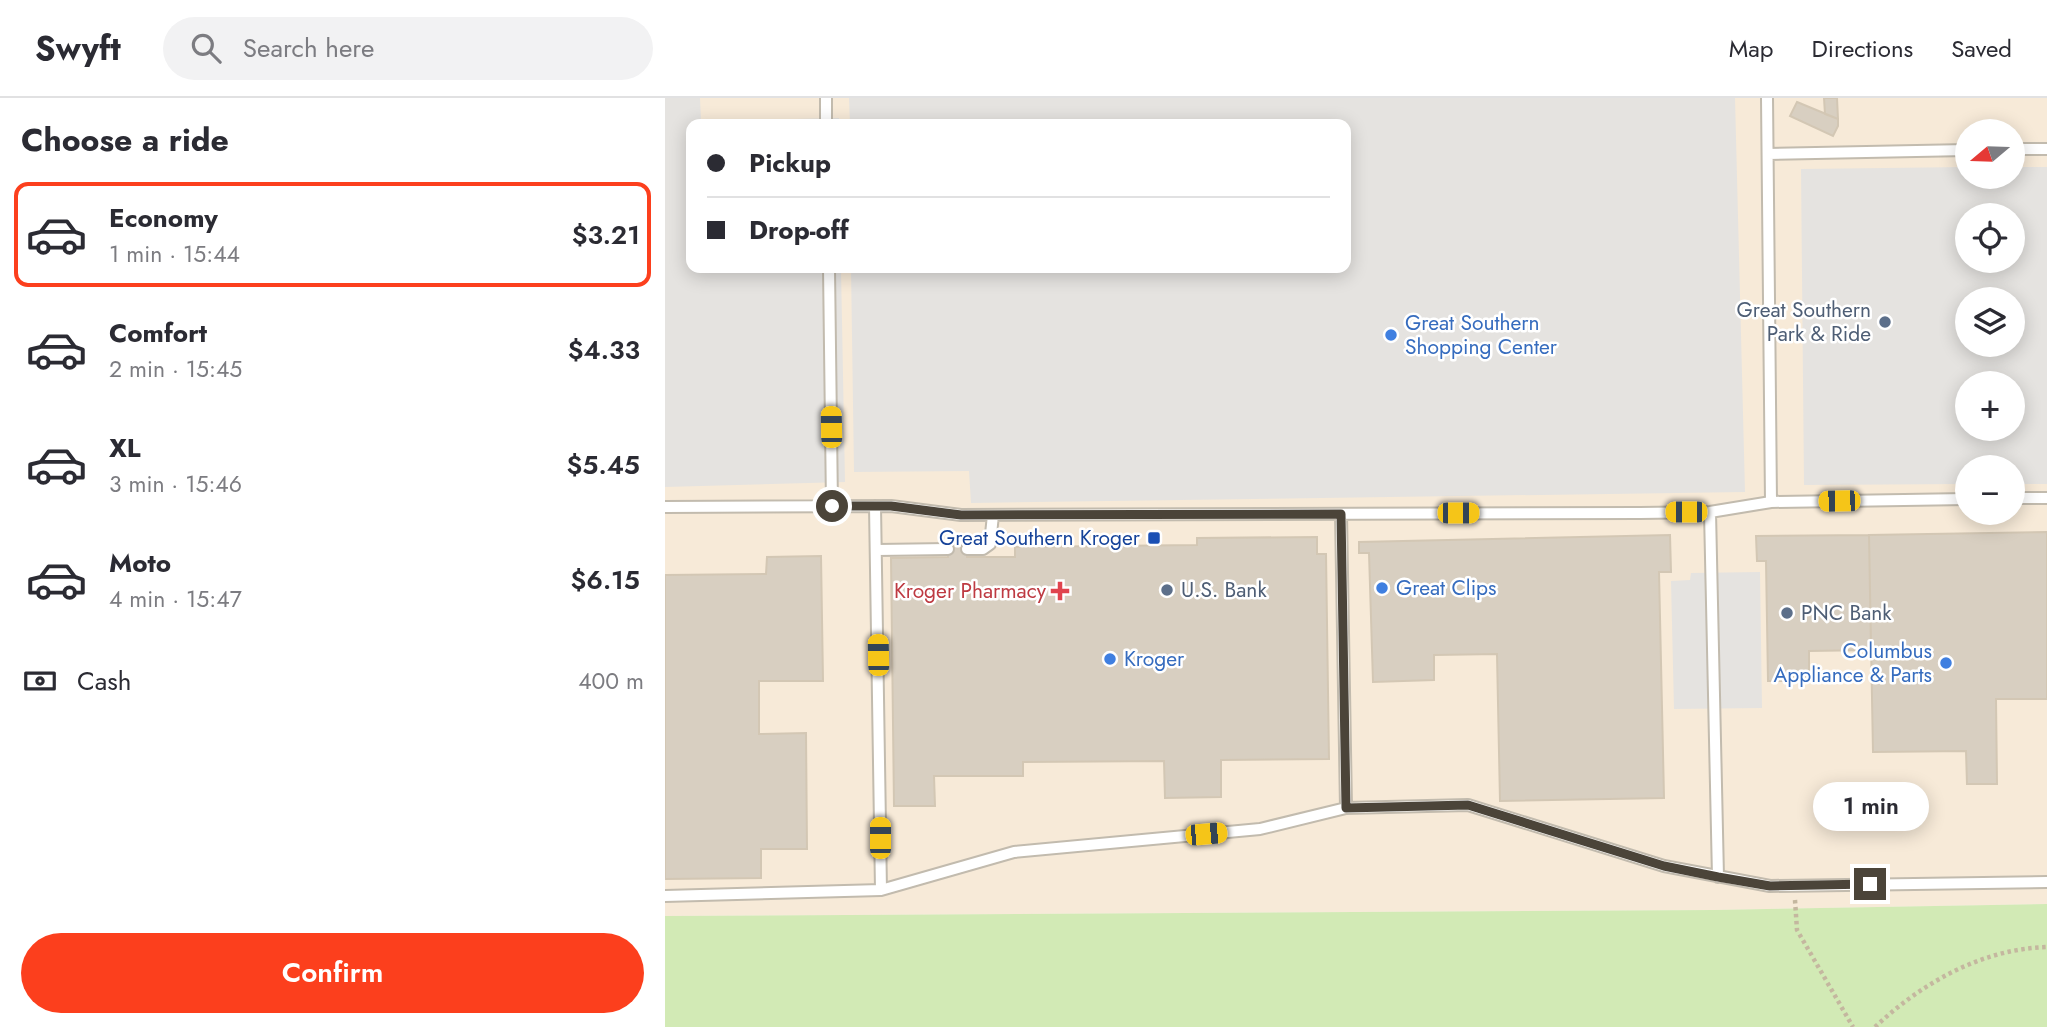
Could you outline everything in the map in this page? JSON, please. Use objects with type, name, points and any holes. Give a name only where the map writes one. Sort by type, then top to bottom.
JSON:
[{"type":"lane","points":[[826,98],[826,119]]},
{"type":"lane","points":[[1767,98],[1771,502]]},
{"type":"lane","points":[[2025,149],[2047,149]]},
{"type":"lane","points":[[1768,154],[1955,150]]},
{"type":"lane","points":[[828,273],[832,506]]},
{"type":"lane","points":[[2025,498],[2047,498]]},
{"type":"lane","points":[[665,507],[891,506],[961,515],[1710,512],[1771,502],[1955,499]]},
{"type":"lane","points":[[875,506],[881,890]]},
{"type":"lane","points":[[1710,512],[1718,877]]},
{"type":"lane","points":[[1341,514],[1346,808]]},
{"type":"lane","points":[[967,549],[983,549],[990,544],[993,515]]},
{"type":"lane","points":[[877,550],[948,550]]},
{"type":"lane","points":[[665,896],[881,890],[1014,852],[1260,828],[1346,808],[1468,805],[1664,866],[1770,886],[2047,882]]},
{"type":"path","points":[[1794,885],[1797,930],[1853,1027]]},
{"type":"path","points":[[1875,1027],[1900,1004],[1935,980],[1983,958],[2047,947]]},
{"type":"shaded area","points":[[665,98],[2047,98],[2047,904],[1714,910],[665,916]]},
{"type":"shaded area","points":[[665,98],[700,98],[701,119],[686,119],[686,273],[841,273],[845,482],[665,487]]},
{"type":"shaded area","points":[[849,98],[1735,98],[1745,492],[971,503],[969,471],[854,472],[851,273],[1351,273],[1351,119],[850,119]]},
{"type":"shaded area","name":"Great Southern Park & Ride","points":[[1955,167],[1955,189],[2025,189],[2025,167],[2047,167],[2047,484],[2025,484],[2025,455],[1955,455],[1955,484],[1804,485],[1801,169]]},
{"type":"shaded area","points":[[1760,572],[1762,708],[1674,709],[1671,581],[1690,580],[1691,573]]},
{"type":"green space","points":[[2047,904],[2047,1027],[665,1027],[665,916],[1714,910]]},
{"type":"building","points":[[1824,98],[1837,98],[1838,119],[1825,114]]},
{"type":"building","points":[[1797,102],[1838,119],[1833,136],[1790,116]]},
{"type":"building","points":[[2047,532],[2047,699],[1996,699],[1997,784],[1967,784],[1966,751],[1873,752],[1869,535]]},
{"type":"building","points":[[1670,535],[1671,572],[1659,572],[1664,798],[1500,801],[1497,654],[1434,655],[1434,680],[1373,682],[1369,553],[1359,553],[1359,542]]},
{"type":"building","points":[[1869,535],[1871,650],[1809,651],[1809,681],[1768,681],[1766,561],[1757,561],[1756,536]]},
{"type":"building","name":"Kroger","points":[[1317,537],[1317,554],[1326,554],[1329,759],[1221,760],[1221,797],[1165,798],[1164,761],[1023,762],[1023,776],[934,776],[935,806],[894,806],[891,558],[948,557],[948,541],[967,541],[967,557],[1015,557],[1015,547],[1197,545],[1197,538]]},
{"type":"building","points":[[821,556],[823,681],[759,681],[759,734],[806,733],[807,849],[761,849],[761,878],[665,879],[665,575],[766,574],[767,557]]},
{"type":"place","name":"Great Southern Park & Ride","points":[[1885,322]]},
{"type":"place","name":"Great Southern Shopping Center","points":[[1391,335]]},
{"type":"place","name":"Great Southern Kroger","points":[[1154,538]]},
{"type":"place","name":"Great Clips","points":[[1382,588]]},
{"type":"place","name":"U.S. Bank","points":[[1167,590]]},
{"type":"place","name":"Kroger Pharmacy","points":[[1060,591]]},
{"type":"place","name":"PNC Bank","points":[[1787,613]]},
{"type":"place","name":"Kroger","points":[[1110,659]]},
{"type":"place","name":"Columbus Appliance & Parts","points":[[1946,663]]},
{"type":"route","points":[[832,506],[891,506],[961,515],[1341,514],[1346,808],[1468,805],[1664,866],[1718,877],[1770,886],[1870,884]]}]
